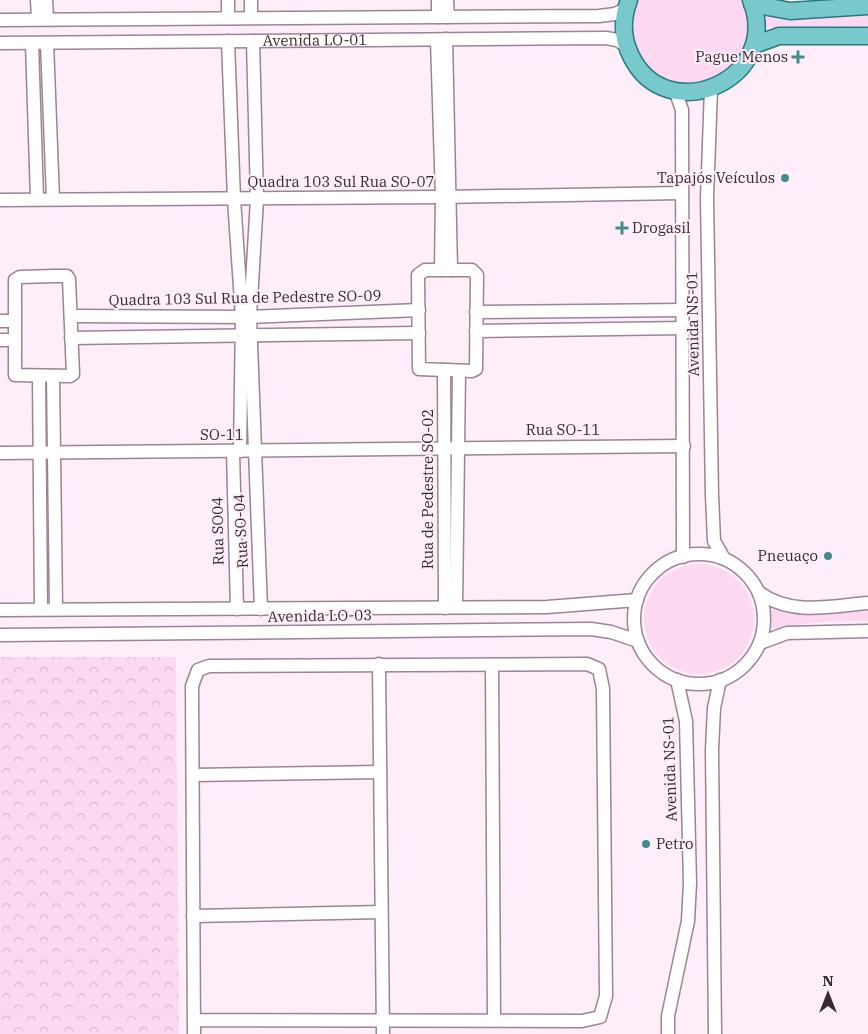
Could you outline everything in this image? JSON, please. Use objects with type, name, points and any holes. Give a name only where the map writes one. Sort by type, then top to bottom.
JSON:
[{"type":"main road","points":[[628,5],[624,26],[627,46],[633,59],[643,72],[658,84],[675,90],[693,92],[711,88],[726,81],[738,72],[748,58],[754,45],[756,26],[752,2],[790,11],[868,6]]},
{"type":"main road","points":[[754,45],[779,36],[868,36]]},
{"type":"street","points":[[38,0],[42,19]]},
{"type":"street","points":[[42,19],[46,0]]},
{"type":"street","points":[[228,0],[228,18]]},
{"type":"street","points":[[252,0],[252,18]]},
{"type":"street","points":[[438,0],[443,16]]},
{"type":"street","points":[[443,16],[448,0]]},
{"type":"street","name":"Avenida LO-01","points":[[0,20],[606,15],[628,5]]},
{"type":"street","name":"Avenida LO-01","points":[[0,43],[606,38],[617,40],[627,46]]},
{"type":"street","points":[[441,40],[446,197],[446,270]]},
{"type":"street","points":[[228,41],[234,199],[246,317]]},
{"type":"street","points":[[242,452],[246,317],[257,199],[254,41]]},
{"type":"street","points":[[32,43],[37,199]]},
{"type":"street","points":[[47,43],[53,199]]},
{"type":"street","name":"Avenida NS-01","points":[[711,88],[707,198],[712,495],[714,541],[724,557]]},
{"type":"street","name":"Avenida NS-01","points":[[675,90],[682,110],[684,310],[683,557]]},
{"type":"street","name":"Quadra 103 Sul Rua SO-07","points":[[0,200],[257,199],[682,193]]},
{"type":"street","points":[[423,270],[446,270],[472,270],[477,273],[477,368],[472,371],[419,369],[418,275],[423,270]]},
{"type":"street","points":[[68,277],[71,316],[73,374],[70,376],[39,376],[13,374],[15,282],[20,278],[68,277]]},
{"type":"street","name":"Quadra 103 Sul Rua de Pedestre SO-09","points":[[71,316],[246,317],[419,310]]},
{"type":"street","points":[[476,312],[684,310]]},
{"type":"street","points":[[0,320],[14,321]]},
{"type":"street","points":[[476,331],[684,328]]},
{"type":"street","points":[[71,338],[419,332]]},
{"type":"street","points":[[0,340],[14,340]]},
{"type":"street","name":"Rua de Pedestre SO-02","points":[[444,370],[443,448],[450,607]]},
{"type":"street","name":"Rua de Pedestre SO-02","points":[[450,607],[459,370]]},
{"type":"street","points":[[39,376],[41,609]]},
{"type":"street","points":[[54,376],[56,609]]},
{"type":"street","name":"Rua SO-11","points":[[443,448],[684,446]]},
{"type":"street","name":"SO-11","points":[[0,453],[242,452],[443,448]]},
{"type":"street","name":"Rua SO-04","points":[[242,452],[261,609]]},
{"type":"street","name":"Rua SO04","points":[[236,609],[242,452]]},
{"type":"street","points":[[691,554],[724,557],[748,576],[760,594],[764,610],[764,627],[760,643],[749,662],[733,675],[720,680],[692,684],[677,680],[655,667],[642,650],[634,631],[634,610],[637,600],[641,590],[653,573],[670,561],[691,554]]},
{"type":"street","points":[[760,594],[773,603],[790,607],[868,603]]},
{"type":"street","name":"Avenida LO-03","points":[[0,610],[551,607],[637,600]]},
{"type":"street","name":"Avenida LO-03","points":[[0,636],[591,629],[611,632],[638,641]]},
{"type":"street","points":[[760,643],[787,633],[868,631]]},
{"type":"street","points":[[379,664],[383,1028]]},
{"type":"street","points":[[194,1020],[383,1028],[494,1020],[594,1020],[600,1018],[606,996],[603,689],[600,672],[587,664],[209,666],[198,670],[192,686],[194,1034]]},
{"type":"street","points":[[492,665],[494,1020]]},
{"type":"street","name":"Avenida NS-01","points":[[668,1034],[668,1016],[688,922],[690,883],[686,720],[677,680]]},
{"type":"street","points":[[715,1034],[712,750],[714,708],[720,680]]},
{"type":"street","points":[[193,776],[380,772]]},
{"type":"street","points":[[193,916],[381,912]]},
{"type":"green space","points":[[637,0],[744,0],[749,25],[745,47],[733,65],[716,77],[696,83],[675,82],[655,72],[635,46],[632,26]]},
{"type":"green space","points":[[868,13],[868,26],[766,28],[766,15]]},
{"type":"green space","points":[[699,564],[720,568],[738,580],[750,598],[754,619],[750,640],[738,658],[720,670],[699,674],[678,670],[660,658],[648,640],[644,619],[648,598],[660,580],[678,568]]},
{"type":"green space","points":[[768,609],[823,613],[868,611],[868,621],[822,622],[769,629]]},
{"type":"green space","points":[[0,657],[176,657],[179,1034],[0,1034]]},
{"type":"place","name":"Pague Menos","points":[[798,57]]},
{"type":"place","name":"Tapajós Veículos","points":[[785,178]]},
{"type":"place","name":"Drogasil","points":[[622,228]]},
{"type":"place","name":"Pneuaço","points":[[828,556]]},
{"type":"place","name":"Petro","points":[[646,844]]}]
